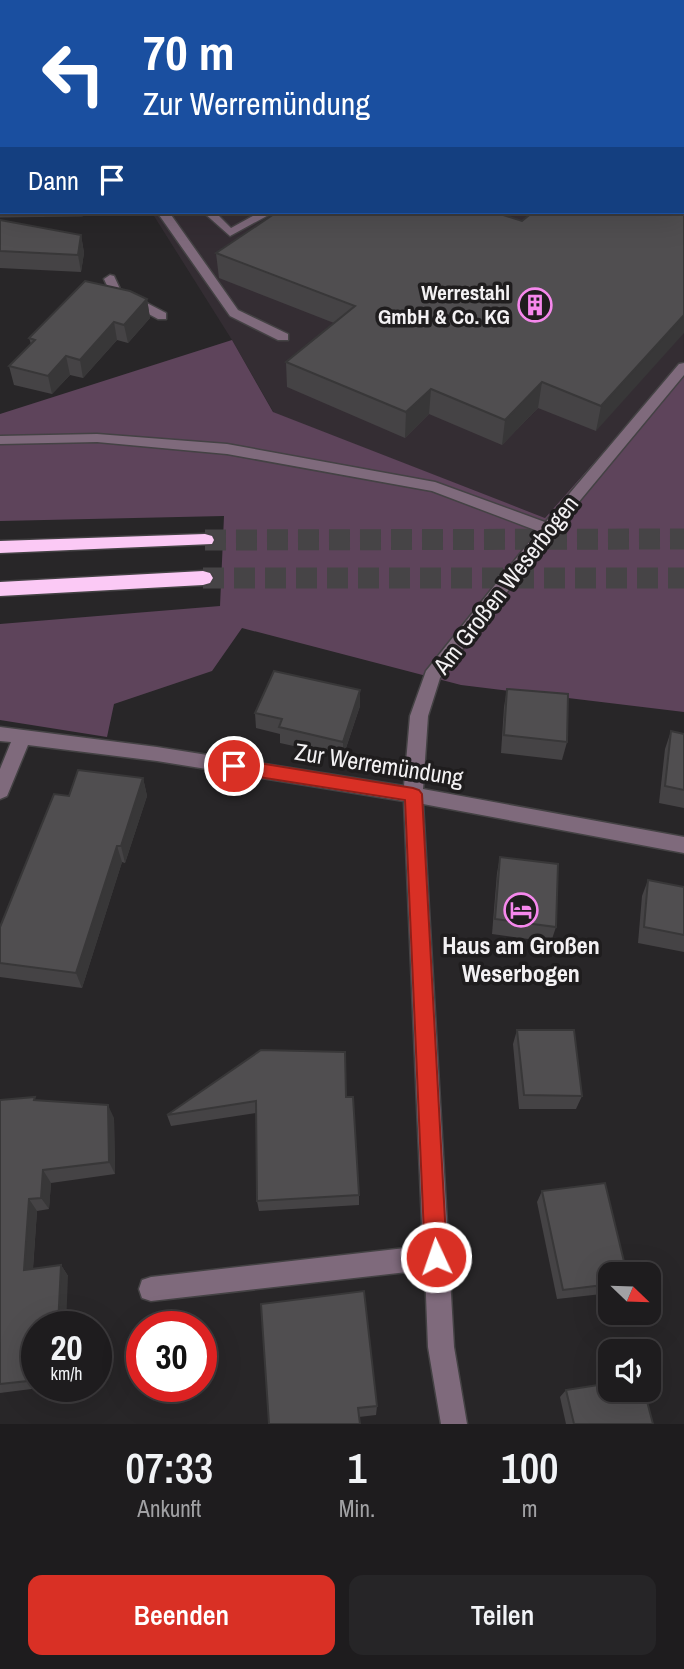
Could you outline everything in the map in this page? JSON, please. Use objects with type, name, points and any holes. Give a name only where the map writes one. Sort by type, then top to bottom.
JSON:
[{"type":"highway","points":[[0,547],[205,540]]},
{"type":"highway","points":[[0,589],[203,578]]},
{"type":"street","points":[[164,214],[234,313],[283,337]]},
{"type":"street","points":[[211,214],[230,233],[264,214]]},
{"type":"street","points":[[110,279],[115,291],[162,316]]},
{"type":"street","name":"Am Großen Weserbogen","points":[[454,1424],[440,1347],[413,794],[419,716],[432,676],[548,529],[684,368]]},
{"type":"street","points":[[0,440],[97,438],[227,449],[435,487],[548,529]]},
{"type":"street","name":"Zur Werremündung","points":[[0,734],[157,754],[413,794],[684,845]]},
{"type":"street","points":[[0,791],[22,737]]},
{"type":"street","points":[[151,1289],[436,1257]]},
{"type":"shaded area","points":[[683,214],[684,360],[545,518],[274,413],[232,340],[154,216]]},
{"type":"shaded area","points":[[232,340],[273,412],[545,518],[680,365],[684,367],[684,712],[461,685],[242,628],[212,671],[114,704],[107,737],[0,720],[0,624],[220,606],[224,516],[0,521],[0,414]]},
{"type":"building","name":"Werrestahl GmbH & Co. KG","points":[[274,214],[500,214],[522,221],[531,214],[684,214],[684,315],[601,406],[542,382],[505,420],[431,389],[406,412],[286,362],[355,306],[216,253]]},
{"type":"building","points":[[0,220],[81,235],[78,255],[0,251]]},
{"type":"building","points":[[85,281],[130,291],[147,299],[124,325],[114,322],[80,360],[66,356],[48,376],[9,366],[35,340],[29,338]]},
{"type":"building","points":[[274,671],[360,690],[343,742],[279,727],[282,719],[255,713]]},
{"type":"building","points":[[507,689],[568,694],[567,742],[504,735]]},
{"type":"building","points":[[671,731],[684,734],[684,790],[665,786]]},
{"type":"building","points":[[78,770],[143,778],[121,846],[117,846],[76,973],[0,963],[0,927],[54,794],[69,796]]},
{"type":"building","points":[[500,857],[558,864],[556,927],[495,919]]},
{"type":"building","points":[[648,880],[684,887],[684,935],[644,927]]},
{"type":"building","points":[[517,1030],[574,1030],[582,1096],[524,1095]]},
{"type":"building","points":[[261,1050],[345,1052],[346,1097],[353,1097],[359,1195],[257,1201],[256,1101],[167,1115]]},
{"type":"building","points":[[35,1097],[34,1100],[108,1105],[109,1162],[43,1170],[41,1198],[29,1199],[24,1270],[61,1265],[59,1311],[21,1311],[21,1382],[0,1384],[0,1100]]},
{"type":"building","points":[[605,1183],[624,1262],[598,1262],[598,1286],[563,1290],[542,1191]]},
{"type":"building","points":[[364,1291],[377,1406],[358,1408],[360,1424],[269,1424],[261,1304]]},
{"type":"building","points":[[598,1385],[598,1402],[647,1402],[653,1424],[574,1424],[566,1390]]},
{"type":"tunnel","points":[[205,540],[684,539]]},
{"type":"tunnel","points":[[203,578],[684,578]]},
{"type":"place","name":"Werrestahl GmbH & Co. KG","points":[[535,305]]},
{"type":"place","name":"Haus am Großen Weserbogen","points":[[521,910]]},
{"type":"route","points":[[234,766],[413,794],[436,1257]]}]
